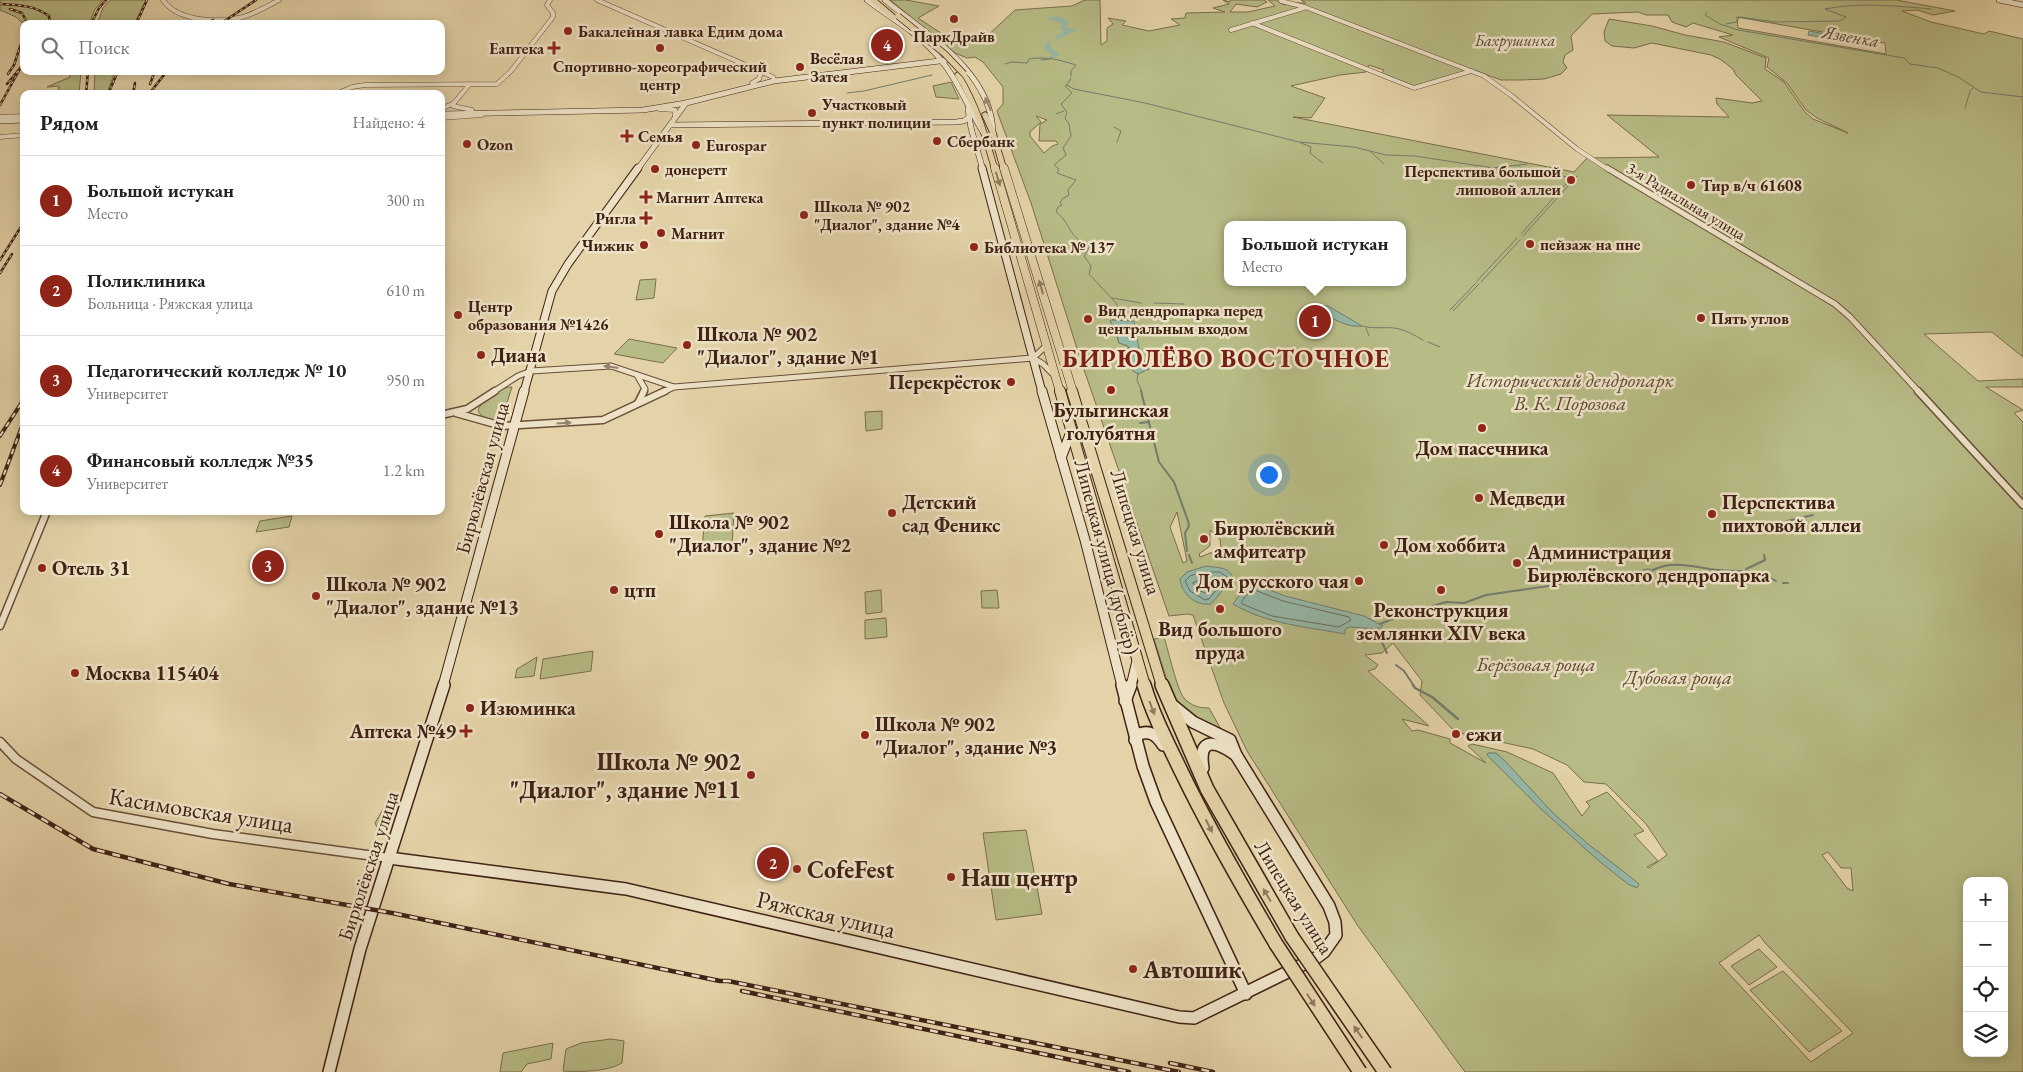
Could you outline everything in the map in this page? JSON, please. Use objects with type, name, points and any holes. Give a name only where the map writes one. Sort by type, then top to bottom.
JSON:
[{"type":"main road","name":"Липецкая улица","points":[[873,0],[897,17]]},
{"type":"main road","name":"Липецкая улица","points":[[879,0],[935,51],[963,73],[975,93],[1165,694],[1208,789],[1292,937],[1385,1072]]},
{"type":"main road","name":"Липецкая улица","points":[[988,132],[1137,662],[1159,724],[1215,838],[1276,944],[1360,1072]]},
{"type":"street","points":[[163,0],[171,10],[184,16],[201,18],[243,17],[279,0]]},
{"type":"street","points":[[347,90],[365,85],[497,84],[511,72],[553,17],[553,13],[548,5],[550,0]]},
{"type":"street","points":[[597,0],[761,72],[774,80]]},
{"type":"street","points":[[867,0],[897,17],[954,57],[963,73]]},
{"type":"street","points":[[885,0],[897,17],[940,59],[962,94],[968,109],[988,132]]},
{"type":"street","points":[[1999,0],[2023,5]]},
{"type":"street","name":"3-я Радиальная улица","points":[[1279,1],[1297,1]]},
{"type":"street","name":"3-я Радиальная улица","points":[[1279,1],[1305,7],[1484,76],[1498,85],[1571,146],[1834,304],[1850,317],[2023,505]]},
{"type":"street","points":[[1231,30],[1305,7]]},
{"type":"street","points":[[1252,23],[1414,88],[1471,71]]},
{"type":"street","points":[[454,103],[453,106],[456,108],[472,110],[615,109],[658,106],[685,102],[752,83],[954,57]]},
{"type":"street","points":[[948,71],[949,68],[955,66],[963,73]]},
{"type":"street","points":[[752,83],[759,79],[761,72]]},
{"type":"street","points":[[643,110],[685,102],[774,80]]},
{"type":"street","points":[[445,112],[469,85]]},
{"type":"street","points":[[673,122],[685,102]]},
{"type":"street","name":"Липецкая улица (дублёр)","points":[[968,109],[971,128],[1008,258],[1033,358],[1085,540],[1131,724],[1139,736]]},
{"type":"street","points":[[445,114],[472,110]]},
{"type":"street","points":[[445,115],[674,110],[676,112],[673,122]]},
{"type":"street","points":[[673,122],[956,122],[964,121],[969,117]]},
{"type":"street","points":[[0,120],[20,120]]},
{"type":"street","name":"Бирюлёвская улица","points":[[329,1072],[360,948],[442,691],[546,311],[556,285],[568,264],[673,122]]},
{"type":"street","points":[[956,122],[971,128]]},
{"type":"street","points":[[0,137],[20,135]]},
{"type":"street","points":[[1033,358],[1047,345]]},
{"type":"street","points":[[456,413],[502,426],[604,420],[674,387],[1033,358],[1047,367],[1058,380]]},
{"type":"street","points":[[445,414],[456,413],[473,406],[518,376],[531,371],[611,366],[674,387]]},
{"type":"street","points":[[635,374],[645,389],[637,404]]},
{"type":"street","points":[[484,398],[476,410],[484,420]]},
{"type":"street","points":[[1061,458],[1071,432]]},
{"type":"street","points":[[0,626],[46,515]]},
{"type":"street","points":[[1125,701],[1137,662]]},
{"type":"street","name":"Ряжская улица","points":[[390,858],[626,888],[1179,1018],[1194,1018],[1316,958],[1329,949],[1336,934],[1336,925],[1329,906],[1236,755],[1230,740],[1188,719],[1172,705],[1165,694]]},
{"type":"street","points":[[1186,782],[1160,738],[1151,733],[1139,736],[1156,802],[1246,994]]},
{"type":"street","name":"Касимовская улица","points":[[0,742],[16,759],[93,812],[213,834],[390,858]]},
{"type":"street","points":[[1208,789],[1200,754],[1201,748],[1206,745],[1220,745],[1236,755]]},
{"type":"green space","points":[[0,0],[103,0],[95,9],[91,20],[20,21],[16,17],[0,10]]},
{"type":"green space","points":[[110,0],[146,0],[136,20],[98,20],[103,8]]},
{"type":"green space","points":[[890,0],[906,0],[939,6],[918,18],[953,41],[969,43],[985,38],[1015,10],[1072,6],[1085,0],[1100,0],[1101,45],[1107,41],[1107,28],[1113,24],[1108,18],[1126,21],[1122,25],[1149,31],[1180,25],[1171,19],[1185,18],[1186,13],[1225,12],[1213,8],[1229,4],[1223,0],[1230,2],[1230,0],[1264,0],[1267,2],[1257,7],[1236,4],[1230,12],[1248,12],[1275,6],[1268,0],[1276,0],[1284,5],[1306,3],[1301,0],[1896,0],[1955,11],[1933,15],[1917,10],[1902,11],[1931,22],[1984,34],[1989,31],[2023,39],[2023,357],[1992,332],[1924,334],[1978,381],[2023,379],[2023,387],[1986,387],[2023,410],[2014,413],[2023,422],[2023,1072],[1465,1072],[1358,926],[1247,751],[1224,703],[1193,615],[1169,616],[1080,358],[1031,203],[997,111],[1003,104],[1003,87],[983,62],[975,57],[967,58],[955,53]],"holes":[[[1638,12],[1646,15],[1668,15],[1672,22],[1686,27],[1693,23],[1733,35],[1719,37],[1769,58],[1767,67],[1787,83],[1806,110],[1817,118],[1848,133],[1813,119],[1805,112],[1784,82],[1765,69],[1766,58],[1724,42],[1685,35],[1652,26],[1609,19],[1604,32],[1605,41],[1612,46],[1634,48],[1652,43],[1711,55],[1733,69],[1736,75],[1762,101],[1752,103],[1716,98],[1717,104],[1729,117],[1607,115],[1659,157],[1587,158],[1574,172],[1293,117],[1311,118],[1325,98],[1291,86],[1340,75],[1366,72],[1369,65],[1384,70],[1382,73],[1414,86],[1474,70],[1501,80],[1544,79],[1561,74],[1567,68],[1563,62],[1565,55],[1573,50],[1571,36],[1592,14]],[[1737,17],[1885,43],[1886,54],[1738,28]],[[1036,116],[1047,120],[1040,124],[1039,141],[1056,141],[1058,144],[1052,146],[1044,153],[1030,136],[1030,132],[1041,122]],[[1112,320],[1132,320],[1132,360],[1129,353],[1123,350],[1129,348],[1128,346],[1119,343]],[[1177,512],[1187,561],[1183,563],[1170,527]],[[1210,530],[1220,539],[1221,549],[1200,557],[1199,554],[1210,546]],[[1393,643],[1422,681],[1420,695],[1455,732],[1533,749],[1567,765],[1584,782],[1606,784],[1646,824],[1667,855],[1649,868],[1647,867],[1658,861],[1634,835],[1644,831],[1607,792],[1586,802],[1590,806],[1582,816],[1553,773],[1507,752],[1472,744],[1468,746],[1486,763],[1450,743],[1450,739],[1418,730],[1412,731],[1402,719],[1429,726],[1368,671],[1375,669],[1378,665],[1365,655],[1382,653]],[[1828,852],[1841,868],[1851,868],[1853,891],[1847,888],[1822,855]],[[1759,935],[1853,1033],[1811,1062],[1719,963]]]},
{"type":"green space","points":[[70,75],[81,75],[79,90],[58,90],[59,86],[47,87],[70,77]]},
{"type":"green space","points":[[95,75],[114,75],[108,90],[94,90]]},
{"type":"green space","points":[[951,82],[959,99],[936,97],[933,86]]},
{"type":"green space","points":[[656,279],[654,298],[636,300],[640,280]]},
{"type":"green space","points":[[629,339],[677,348],[663,363],[614,354]]},
{"type":"green space","points":[[512,387],[501,421],[488,419],[480,414],[478,411],[487,398],[502,389]]},
{"type":"green space","points":[[882,411],[882,429],[866,431],[865,412]]},
{"type":"green space","points":[[734,513],[732,546],[702,549],[705,516]]},
{"type":"green space","points":[[292,516],[289,527],[256,532],[260,521]]},
{"type":"green space","points":[[881,590],[882,612],[866,614],[865,592]]},
{"type":"green space","points":[[997,590],[999,608],[982,608],[981,591]]},
{"type":"green space","points":[[886,618],[887,637],[865,639],[865,620]]},
{"type":"green space","points":[[1164,637],[1181,694],[1189,703],[1195,706],[1209,708],[1222,731],[1193,718],[1173,699],[1154,639]]},
{"type":"green space","points":[[593,651],[591,671],[540,679],[543,659]]},
{"type":"green space","points":[[537,657],[534,676],[515,678],[517,669]]},
{"type":"green space","points":[[397,803],[390,824],[379,831],[375,823],[386,804]]},
{"type":"green space","points":[[1026,830],[1042,914],[996,920],[983,833]]},
{"type":"green space","points":[[1759,949],[1777,967],[1749,985],[1731,966]]},
{"type":"green space","points":[[1783,971],[1842,1031],[1809,1052],[1750,990]]},
{"type":"green space","points":[[611,1039],[624,1041],[622,1063],[601,1070],[563,1071],[566,1049],[581,1043]]},
{"type":"green space","points":[[553,1043],[551,1059],[527,1064],[521,1072],[500,1072],[503,1053]]},
{"type":"water","points":[[1809,31],[1868,42],[1867,45],[1808,35]]},
{"type":"water","points":[[1328,306],[1362,326],[1351,326],[1336,320],[1321,312],[1320,307]]},
{"type":"water","points":[[1110,321],[1134,321],[1140,354],[1149,369],[1138,374],[1133,371],[1127,357],[1130,356],[1124,353],[1123,350],[1129,348],[1119,343],[1116,332],[1111,327]]},
{"type":"water","points":[[1206,566],[1225,569],[1233,578],[1211,604],[1200,603],[1190,598],[1183,590],[1180,579],[1187,572]]},
{"type":"water","points":[[1648,569],[1653,571],[1628,580],[1583,582],[1579,577],[1580,574],[1631,572]]},
{"type":"water","points":[[1249,582],[1285,596],[1364,616],[1383,626],[1380,629],[1350,627],[1345,629],[1345,634],[1288,624],[1260,616],[1233,604]]},
{"type":"water","points":[[1488,753],[1496,753],[1505,761],[1552,812],[1588,844],[1639,884],[1637,888],[1628,884],[1599,861],[1541,809],[1487,755]]},
{"type":"waterway","points":[[1726,24],[1736,22],[1740,17],[1775,22],[1840,21],[1846,17],[1825,9],[1838,7],[1878,5],[1931,9]]},
{"type":"waterway","name":"Язвенка","points":[[1707,12],[1705,15],[1720,24],[1738,30],[1904,58],[1910,64],[1938,68],[1958,77],[1981,92],[2023,97]]},
{"type":"waterway","points":[[1051,18],[1066,22],[1063,25],[1063,29],[1073,30],[1057,38]]},
{"type":"waterway","points":[[1049,43],[1047,48],[1056,54],[1053,57]]},
{"type":"waterway","points":[[1005,64],[1012,62],[1027,63],[1029,59],[1035,58],[1050,59]]},
{"type":"waterway","points":[[1041,60],[1050,59]]},
{"type":"waterway","points":[[1050,59],[1076,65],[1071,71],[1071,76]]},
{"type":"waterway","points":[[847,93],[864,91],[932,75]]},
{"type":"waterway","points":[[1067,85],[1071,78]]},
{"type":"waterway","points":[[1067,85],[1074,89],[1145,103],[1299,142],[1354,147],[1386,155],[1415,156],[1493,168],[1527,164]]},
{"type":"waterway","points":[[1067,85],[1065,86],[1072,93],[1061,104],[1067,112],[1065,118],[1069,124],[1071,136],[1063,148],[1066,155],[1054,165],[1059,169],[1057,173],[1076,180],[1068,190],[1069,195],[1062,199],[1060,203],[1062,205],[1058,207],[1056,212],[1065,221],[1077,239],[1090,246],[1084,256],[1091,266],[1089,274],[1116,303],[1122,314]]},
{"type":"waterway","points":[[1965,108],[1970,91],[1973,88]]},
{"type":"waterway","points":[[1056,114],[1064,111]]},
{"type":"waterway","points":[[1114,127],[1121,131],[1117,142]]},
{"type":"waterway","points":[[1301,143],[1311,147],[1310,153],[1323,163]]},
{"type":"waterway","points":[[1371,152],[1384,164]]},
{"type":"waterway","points":[[1476,167],[1480,171]]},
{"type":"waterway","points":[[1518,167],[1571,178]]},
{"type":"waterway","points":[[1497,169],[1509,171]]},
{"type":"waterway","points":[[1523,236],[1577,176]]},
{"type":"waterway","points":[[1521,234],[1571,178]]},
{"type":"waterway","points":[[1477,281],[1517,238]]},
{"type":"waterway","points":[[1481,282],[1520,240]]},
{"type":"waterway","points":[[1450,310],[1476,283]]},
{"type":"waterway","points":[[1453,311],[1479,284]]},
{"type":"waterway","points":[[1112,298],[1141,303]]},
{"type":"waterway","points":[[1154,303],[1184,304]]},
{"type":"waterway","points":[[1362,326],[1398,329],[1409,332],[1423,340]]},
{"type":"waterway","points":[[1366,328],[1369,336]]},
{"type":"waterway","points":[[1428,342],[1440,347]]},
{"type":"waterway","points":[[1138,373],[1137,380],[1142,392]]},
{"type":"waterway","points":[[1141,391],[1149,422]]},
{"type":"waterway","points":[[1140,423],[1149,422]]},
{"type":"waterway","points":[[1149,422],[1159,462],[1174,482],[1188,521],[1189,526],[1185,533],[1187,551]]},
{"type":"waterway","points":[[1787,521],[1813,515]]},
{"type":"waterway","points":[[1751,533],[1767,530],[1779,521]]},
{"type":"waterway","points":[[1189,555],[1192,563]]},
{"type":"waterway","points":[[1746,569],[1765,560],[1764,555]]},
{"type":"waterway","points":[[1653,570],[1669,565],[1686,565],[1762,574],[1776,581]]},
{"type":"waterway","points":[[1426,608],[1446,602],[1464,603],[1486,595],[1556,585],[1574,579]]},
{"type":"waterway","points":[[1783,583],[1788,583]]},
{"type":"waterway","points":[[1380,624],[1412,611]]},
{"type":"waterway","points":[[1378,628],[1380,638],[1387,653]]},
{"type":"waterway","points":[[1396,665],[1404,671],[1414,686]]},
{"type":"waterway","points":[[1413,685],[1432,697],[1458,719]]},
{"type":"railway","points":[[93,20],[99,8],[106,0]]},
{"type":"railway","points":[[138,20],[147,0]]},
{"type":"railway","points":[[226,20],[256,0]]},
{"type":"railway","points":[[0,4],[26,6],[43,12],[49,16],[50,20]]},
{"type":"railway","points":[[10,9],[22,13],[26,20]]},
{"type":"railway","points":[[8,74],[14,65],[20,47]]},
{"type":"railway","points":[[7,84],[20,68]]},
{"type":"railway","points":[[0,105],[20,69]]},
{"type":"railway","points":[[86,90],[88,75]]},
{"type":"railway","points":[[110,90],[116,75]]},
{"type":"railway","points":[[150,84],[153,75]]},
{"type":"railway","points":[[152,90],[164,75]]},
{"type":"railway","points":[[134,90],[135,83]]},
{"type":"railway","points":[[0,260],[20,228]]},
{"type":"railway","points":[[0,273],[12,254]]},
{"type":"railway","points":[[0,436],[20,405]]},
{"type":"railway","points":[[0,485],[20,432]]},
{"type":"railway","points":[[0,794],[93,849],[229,884],[392,913],[720,981],[728,981],[1179,1072]]},
{"type":"railway","points":[[742,991],[1129,1072]]},
{"type":"railway","points":[[1170,1063],[1213,1072]]},
{"type":"place","name":"ПаркДрайв","points":[[954,19]]},
{"type":"place","name":"Бакалейная лавка Едим дома","points":[[568,31]]},
{"type":"place","name":"Финансовый колледж №35","points":[[887,45]]},
{"type":"place","name":"Еаптека","points":[[554,48]]},
{"type":"place","name":"Спортивно-хореографический центр","points":[[660,48]]},
{"type":"place","name":"Весёлая Затея","points":[[800,67]]},
{"type":"place","name":"Участковый пункт полиции","points":[[812,113]]},
{"type":"place","name":"Семья","points":[[627,136]]},
{"type":"place","name":"Сбербанк","points":[[937,141]]},
{"type":"place","name":"Ozon","points":[[467,144]]},
{"type":"place","name":"Eurospar","points":[[696,145]]},
{"type":"place","name":"донеретт","points":[[655,169]]},
{"type":"place","name":"Перспектива большой липовой аллеи","points":[[1571,180]]},
{"type":"place","name":"Тир в/ч 61608","points":[[1691,185]]},
{"type":"place","name":"Магнит Аптека","points":[[646,197]]},
{"type":"place","name":"Школа № 902 \"Диалог\", здание №4","points":[[804,215]]},
{"type":"place","name":"Ригла","points":[[646,218]]},
{"type":"place","name":"Магнит","points":[[661,233]]},
{"type":"place","name":"пейзаж на пне","points":[[1530,244]]},
{"type":"place","name":"Чижик","points":[[644,245]]},
{"type":"place","name":"Библиотека № 137","points":[[974,247]]},
{"type":"place","name":"Центр образования №1426","points":[[458,315]]},
{"type":"place","name":"Пять углов","points":[[1701,318]]},
{"type":"place","name":"Вид дендропарка перед центральным входом","points":[[1088,319]]},
{"type":"place","name":"Большой истукан","points":[[1315,321]]},
{"type":"place","name":"Школа № 902 \"Диалог\", здание №1","points":[[687,345]]},
{"type":"place","name":"Диана","points":[[481,355]]},
{"type":"place","name":"Перекрёсток","points":[[1011,382]]},
{"type":"place","name":"Булыгинская голубятня","points":[[1111,390]]},
{"type":"place","name":"Дом пасечника","points":[[1482,428]]},
{"type":"place","name":"Медведи","points":[[1479,498]]},
{"type":"place","name":"Детский сад Феникс","points":[[892,513]]},
{"type":"place","name":"Перспектива пихтовой аллеи","points":[[1712,514]]},
{"type":"place","name":"Школа № 902 \"Диалог\", здание №2","points":[[659,534]]},
{"type":"place","name":"Бирюлёвский амфитеатр","points":[[1204,539]]},
{"type":"place","name":"Дом хоббита","points":[[1384,545]]},
{"type":"place","name":"Администрация Бирюлёвского дендропарка","points":[[1517,563]]},
{"type":"place","name":"Педагогический колледж № 10","points":[[268,566]]},
{"type":"place","name":"Отель 31","points":[[42,568]]},
{"type":"place","name":"Дом русского чая","points":[[1359,581]]},
{"type":"place","name":"цтп","points":[[614,590]]},
{"type":"place","name":"Реконструкция землянки XIV века","points":[[1441,590]]},
{"type":"place","name":"Школа № 902 \"Диалог\", здание №13","points":[[316,596]]},
{"type":"place","name":"Вид большого пруда","points":[[1220,609]]},
{"type":"place","name":"Москва 115404","points":[[75,673]]},
{"type":"place","name":"Изюминка","points":[[470,708]]},
{"type":"place","name":"Аптека №49","points":[[466,731]]},
{"type":"place","name":"ежи","points":[[1456,734]]},
{"type":"place","name":"Школа № 902 \"Диалог\", здание №3","points":[[865,735]]},
{"type":"place","name":"Школа № 902 \"Диалог\", здание №11","points":[[751,775]]},
{"type":"place","name":"Поликлиника","points":[[773,863]]},
{"type":"place","name":"CofeFest","points":[[797,869]]},
{"type":"place","name":"Наш центр","points":[[951,877]]},
{"type":"place","name":"Автошик","points":[[1133,969]]},
{"type":"district","name":"БИРЮЛЁВО ВОСТОЧНОЕ","points":[[1226,358]]},
{"type":"park label","name":"Бахрушинка","points":[[1515,40]]},
{"type":"park label","name":"Исторический дендропарк В. К. Порозова","points":[[1570,392]]},
{"type":"park label","name":"Берёзовая роща","points":[[1536,664]]},
{"type":"park label","name":"Дубовая роща","points":[[1678,677]]}]
